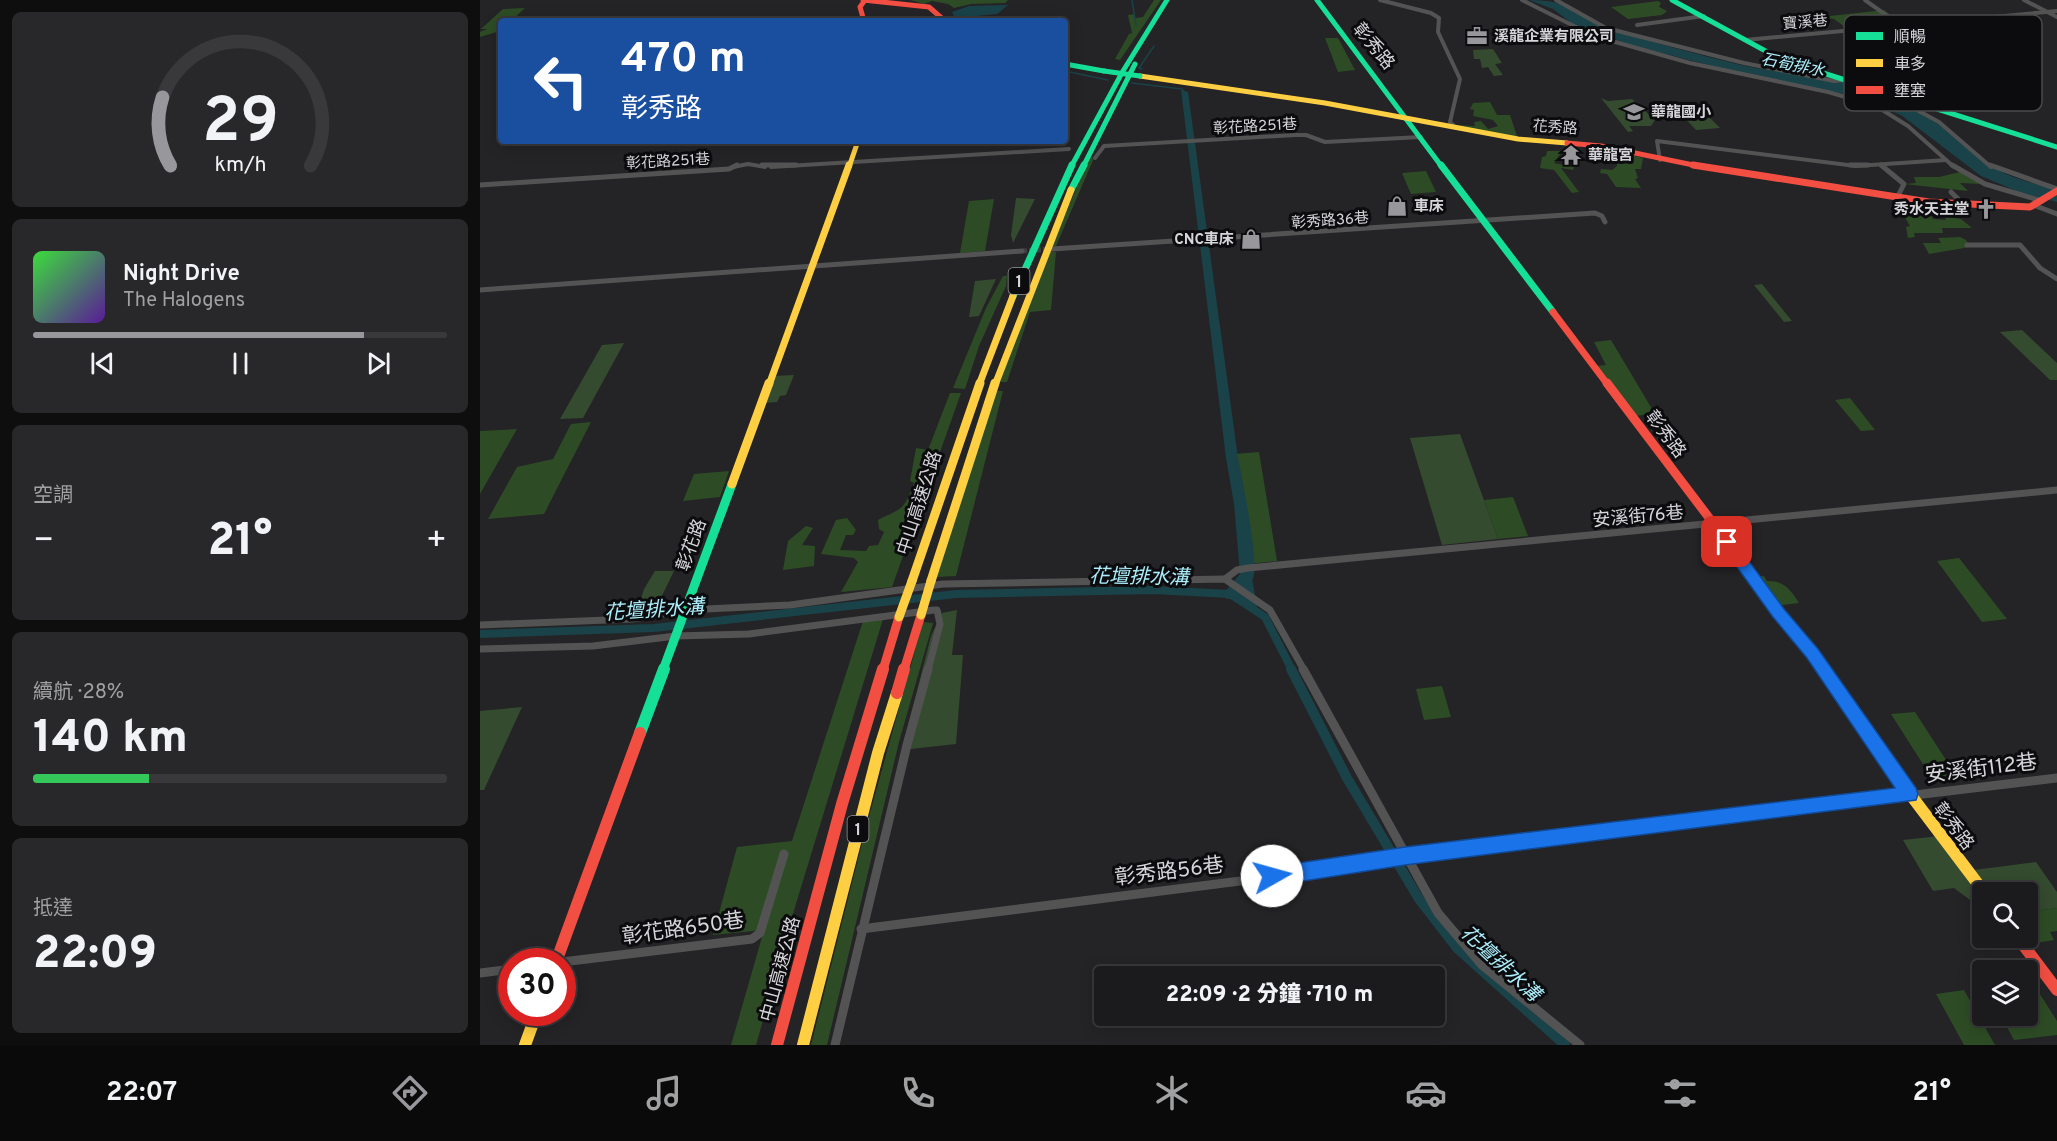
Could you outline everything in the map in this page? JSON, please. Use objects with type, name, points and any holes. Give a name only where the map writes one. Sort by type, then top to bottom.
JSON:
[{"type":"main road","points":[[863,18],[860,7],[865,0],[929,7],[942,18]]},
{"type":"main road","name":"中山高速公路","points":[[777,1045],[842,804],[899,616],[948,464],[994,338],[1051,209],[1120,72],[1167,0]]},
{"type":"main road","name":"中山高速公路","points":[[803,1045],[878,753],[964,469],[1005,350],[1040,261],[1091,147],[1130,73],[1175,0]]},
{"type":"main road","name":"彰秀路","points":[[1317,0],[1375,72],[1522,274],[1579,343],[1779,613],[1813,654],[1910,794],[1976,882]]},
{"type":"main road","points":[[1672,0],[1782,60],[1844,80]]},
{"type":"main road","name":"花秀路","points":[[1068,65],[1325,103],[1518,139],[1601,146],[1660,160],[1932,203],[2039,203]]},
{"type":"main road","points":[[1944,111],[2057,147]]},
{"type":"main road","name":"彰花路","points":[[561,948],[857,144]]},
{"type":"main road","points":[[2039,203],[2057,190]]},
{"type":"main road","points":[[2026,948],[2057,990]]},
{"type":"main road","points":[[525,1045],[532,1026]]},
{"type":"street","points":[[1380,0],[1431,13],[1440,19],[1438,32],[1460,79],[1451,109],[1450,122],[1456,128]]},
{"type":"street","points":[[1522,0],[1547,10],[1567,25],[1590,35],[1742,75],[1844,96]]},
{"type":"street","points":[[1556,0],[1589,21],[1606,28],[1744,63],[1834,81]]},
{"type":"street","points":[[1865,0],[1886,15]]},
{"type":"street","points":[[2024,0],[2057,17]]},
{"type":"street","name":"寶溪巷","points":[[2012,15],[2057,11]]},
{"type":"street","points":[[1637,25],[1704,16]]},
{"type":"street","name":"寶溪巷","points":[[1745,40],[1844,30]]},
{"type":"street","points":[[1792,84],[1844,80]]},
{"type":"street","points":[[1886,111],[1918,132],[1946,160],[1988,185],[2039,203],[2057,214]]},
{"type":"street","points":[[1919,111],[1939,122],[1994,168],[2057,190]]},
{"type":"street","name":"彰花路251巷","points":[[1095,158],[1104,146],[1295,135],[1306,135],[1324,142],[1421,137]]},
{"type":"street","points":[[1660,160],[1657,141],[1852,166],[1946,160]]},
{"type":"street","name":"彰花路251巷","points":[[480,185],[729,169],[736,165],[758,164],[766,167],[1069,149]]},
{"type":"street","points":[[1881,165],[1904,184],[1898,196]]},
{"type":"street","points":[[1951,192],[1962,203]]},
{"type":"street","name":"彰秀路36巷","points":[[1052,249],[1595,213],[1602,216],[1605,222]]},
{"type":"street","points":[[1967,245],[2020,244],[2032,263],[2057,279]]},
{"type":"street","points":[[480,290],[1022,251]]},
{"type":"street","name":"安溪街76巷","points":[[1225,579],[1237,570],[1248,568],[2057,490]]},
{"type":"street","points":[[480,625],[580,623],[632,619],[789,605],[943,584],[1225,579],[1270,610],[1437,913],[1482,965],[1580,1045]]},
{"type":"street","points":[[480,649],[593,646],[676,634],[749,634],[935,610],[940,624],[938,633],[861,929],[834,1045]]},
{"type":"street","name":"安溪街112巷","points":[[1910,794],[2057,778]]},
{"type":"street","name":"彰秀路56巷","points":[[861,929],[1295,874],[1405,856],[1910,794]]},
{"type":"street","name":"彰花路650巷","points":[[576,960],[752,939],[760,933],[784,854]]},
{"type":"street","points":[[480,973],[498,971]]},
{"type":"green space","points":[[910,0],[1008,0],[1005,3],[971,4],[954,8],[948,4],[932,1],[924,4]]},
{"type":"green space","points":[[1154,0],[1161,0],[1120,60],[1115,59],[1129,34],[1132,33],[1128,15],[1135,14],[1135,18],[1143,17]]},
{"type":"green space","points":[[1658,1],[1661,3],[1659,7],[1667,11],[1662,15],[1628,19],[1611,7]]},
{"type":"green space","points":[[525,8],[514,18],[498,18],[496,26],[498,26],[498,32],[480,37],[480,32],[487,29],[481,29],[503,9]]},
{"type":"green space","points":[[1884,10],[1891,15],[1844,15],[1844,26],[1834,19],[1821,17]]},
{"type":"green space","points":[[1325,38],[1338,38],[1355,70],[1338,72]]},
{"type":"green space","points":[[1493,49],[1502,63],[1495,64],[1503,75],[1494,76],[1488,67],[1482,68],[1480,59],[1474,59],[1473,50]]},
{"type":"green space","points":[[1601,98],[1608,101],[1632,99],[1655,120],[1651,126],[1629,126],[1633,131],[1628,132]]},
{"type":"green space","points":[[1490,102],[1497,115],[1510,115],[1518,139],[1455,125],[1475,126],[1474,122],[1481,121],[1488,129],[1498,126],[1493,120],[1473,116],[1474,110],[1470,109],[1473,103]]},
{"type":"green space","points":[[1704,112],[1720,128],[1696,130],[1681,114]]},
{"type":"green space","points":[[1547,151],[1562,151],[1554,163],[1574,167],[1573,170],[1561,168],[1579,192],[1572,193],[1554,170],[1540,168],[1542,157],[1546,156]]},
{"type":"green space","points":[[1617,152],[1643,158],[1641,169],[1635,169],[1638,178],[1635,179],[1641,188],[1616,187],[1607,174],[1600,173],[1601,169],[1612,170],[1617,166]]},
{"type":"green space","points":[[1090,157],[1094,158],[1056,246],[1051,247]]},
{"type":"green space","points":[[1426,171],[1436,192],[1411,194],[1402,173]]},
{"type":"green space","points":[[1960,172],[1981,184],[1960,183],[1968,191],[1904,184],[1916,183],[1914,177],[1939,177]]},
{"type":"green space","points":[[1016,198],[1035,199],[1013,243],[1011,235]]},
{"type":"green space","points":[[994,199],[985,251],[960,253],[969,201]]},
{"type":"green space","points":[[1915,209],[1928,212],[1933,219],[1946,220],[1944,216],[1961,219],[1972,228],[1942,228],[1943,233],[1914,233],[1915,237],[1908,238],[1906,227],[1910,226],[1902,212]]},
{"type":"green space","points":[[1960,237],[1966,240],[1970,247],[1929,254],[1923,243],[1941,243],[1938,238]]},
{"type":"green space","points":[[1048,252],[1056,252],[1051,310],[1030,312],[1007,382],[999,382]]},
{"type":"green space","points":[[1003,276],[1007,276],[1006,286],[979,346],[965,389],[953,388],[986,308]]},
{"type":"green space","points":[[996,279],[979,316],[969,317],[975,281]]},
{"type":"green space","points":[[1762,284],[1792,321],[1784,322],[1754,285]]},
{"type":"green space","points":[[2022,330],[2057,363],[2057,380],[2050,380],[2000,332]]},
{"type":"green space","points":[[1611,340],[1655,414],[1633,416],[1595,366],[1606,365],[1594,342]]},
{"type":"green space","points":[[624,343],[583,418],[560,419],[602,345]]},
{"type":"green space","points":[[794,375],[786,395],[780,396],[777,402],[764,403],[772,376]]},
{"type":"green space","points":[[996,391],[1003,391],[956,576],[937,577]]},
{"type":"green space","points":[[950,393],[961,393],[892,587],[841,592],[858,562],[854,558],[821,554],[836,520],[847,518],[856,530],[853,535],[846,535],[840,550],[866,551],[869,546],[878,545],[884,532],[879,529],[878,520],[901,508],[907,499],[914,483],[910,481],[916,448],[928,450]]},
{"type":"green space","points":[[1850,398],[1875,430],[1861,431],[1835,400]]},
{"type":"green space","points":[[591,422],[544,514],[488,519],[517,467],[553,459],[571,424]]},
{"type":"green space","points":[[517,429],[480,494],[480,431]]},
{"type":"green space","points":[[1460,434],[1498,539],[1442,545],[1410,438]]},
{"type":"green space","points":[[1259,452],[1277,561],[1248,564],[1234,454]]},
{"type":"green space","points":[[729,471],[720,497],[683,501],[694,474]]},
{"type":"green space","points":[[1513,497],[1528,536],[1498,539],[1484,500]]},
{"type":"green space","points":[[806,526],[813,528],[802,545],[815,546],[814,566],[783,570],[788,541]]},
{"type":"green space","points":[[1959,558],[2007,619],[1982,622],[1937,561]]},
{"type":"green space","points":[[655,571],[674,571],[655,610],[637,611],[644,589]]},
{"type":"green space","points":[[1764,576],[1767,581],[1778,582],[1786,587],[1799,603],[1773,606],[1753,577]]},
{"type":"green space","points":[[957,610],[952,655],[963,655],[956,744],[902,750],[931,636],[942,613]]},
{"type":"green space","points":[[883,619],[795,907],[756,1045],[731,1045],[764,930],[713,935],[737,847],[792,841],[863,621]]},
{"type":"green space","points":[[923,622],[933,623],[899,742],[827,1045],[811,1045],[868,820]]},
{"type":"green space","points":[[1442,686],[1451,717],[1424,720],[1416,689]]},
{"type":"green space","points":[[522,707],[484,790],[480,790],[480,711]]},
{"type":"green space","points":[[1915,712],[1959,780],[1935,783],[1891,714]]},
{"type":"green space","points":[[1939,836],[1974,882],[1972,882],[1972,902],[1954,888],[1933,891],[1903,840]]},
{"type":"green space","points":[[2036,862],[2057,892],[2057,908],[2038,911],[2038,882],[1983,882],[1974,870]]},
{"type":"green space","points":[[2057,908],[2057,931],[2050,932],[2054,940],[2038,943],[2038,911]]},
{"type":"green space","points":[[1964,990],[1972,1004],[1972,1026],[1984,1026],[1995,1045],[1964,1045],[1936,994]]},
{"type":"green space","points":[[2038,991],[2057,1021],[2057,1035],[2014,1040],[2006,1026],[2038,1026]]},
{"type":"water","points":[[1529,0],[1565,5],[1609,28],[1692,53],[1741,65],[1844,83],[1844,94],[1755,77],[1635,46],[1577,27],[1553,9]]},
{"type":"water","points":[[1008,5],[997,14],[976,18],[955,18],[952,12],[969,6]]},
{"type":"water","points":[[1891,111],[1922,111],[1997,169],[2022,180],[2057,190],[2057,202],[2019,192],[1981,176],[1901,115]]},
{"type":"water","points":[[1247,567],[1250,567],[1258,612],[1263,620],[1248,604],[1230,594],[1246,576]]},
{"type":"waterway","points":[[1132,0],[1136,25]]},
{"type":"waterway","points":[[1142,69],[1139,68],[1154,46]]},
{"type":"waterway","points":[[1068,72],[1108,80]]},
{"type":"waterway","points":[[1132,83],[1182,89],[1184,92]]},
{"type":"waterway","points":[[1184,92],[1232,458],[1241,504],[1247,567],[1247,576],[1230,594]]},
{"type":"waterway","name":"花壇排水溝","points":[[480,634],[654,628],[956,594],[1153,590],[1230,594],[1265,617],[1292,670]]},
{"type":"waterway","name":"花壇排水溝","points":[[1291,669],[1347,778],[1419,899],[1457,948],[1565,1045]]},
{"type":"tunnel","points":[[1022,251],[1052,249]]},
{"type":"traffic: fast","points":[[1013,296],[1046,219],[1083,144],[1123,71],[1167,0]]},
{"type":"traffic: fast","points":[[1317,0],[1377,77],[1492,235],[1553,312]]},
{"type":"traffic: fast","points":[[1672,0],[1782,60],[1844,80]]},
{"type":"traffic: fast","points":[[1071,190],[1135,64]]},
{"type":"traffic: fast","points":[[1068,65],[1104,71]]},
{"type":"traffic: fast","points":[[1104,71],[1140,76]]},
{"type":"traffic: fast","points":[[1943,111],[2057,147]]},
{"type":"traffic: fast","points":[[640,733],[732,484]]},
{"type":"traffic: slow","points":[[1140,76],[1325,103],[1518,139],[1567,143]]},
{"type":"traffic: slow","points":[[732,484],[857,144]]},
{"type":"traffic: slow","points":[[931,581],[1003,359],[1071,190]]},
{"type":"traffic: slow","points":[[912,581],[962,430],[1013,296]]},
{"type":"traffic: slow","points":[[899,617],[912,581]]},
{"type":"traffic: slow","points":[[921,615],[931,581]]},
{"type":"traffic: slow","points":[[1822,667],[1910,794],[1976,882]]},
{"type":"traffic: slow","points":[[803,1045],[878,753],[897,693]]},
{"type":"traffic: slow","points":[[525,1045],[532,1026]]},
{"type":"traffic: jam","points":[[863,0],[929,7],[942,18]]},
{"type":"traffic: jam","points":[[863,18],[860,7],[865,0]]},
{"type":"traffic: jam","points":[[1567,143],[1601,146],[1660,160],[1929,202],[2030,207],[2057,191]]},
{"type":"traffic: jam","points":[[1553,312],[1822,667]]},
{"type":"traffic: jam","points":[[897,693],[921,615]]},
{"type":"traffic: jam","points":[[777,1045],[842,804],[899,617]]},
{"type":"traffic: jam","points":[[561,948],[640,733]]},
{"type":"traffic: jam","points":[[2026,948],[2057,990]]},
{"type":"place","name":"溪龍企業有限公司","points":[[1477,36]]},
{"type":"place","name":"華龍國小","points":[[1634,112]]},
{"type":"place","name":"華龍宮","points":[[1571,155]]},
{"type":"place","name":"車床","points":[[1397,206]]},
{"type":"place","name":"秀水天主堂","points":[[1986,209]]},
{"type":"place","name":"CNC車床","points":[[1251,239]]},
{"type":"route","points":[[1272,876],[1405,856],[1910,794],[1813,654],[1779,613],[1727,542]]},
{"type":"water label","name":"石筍排水","points":[[1793,64]]}]
